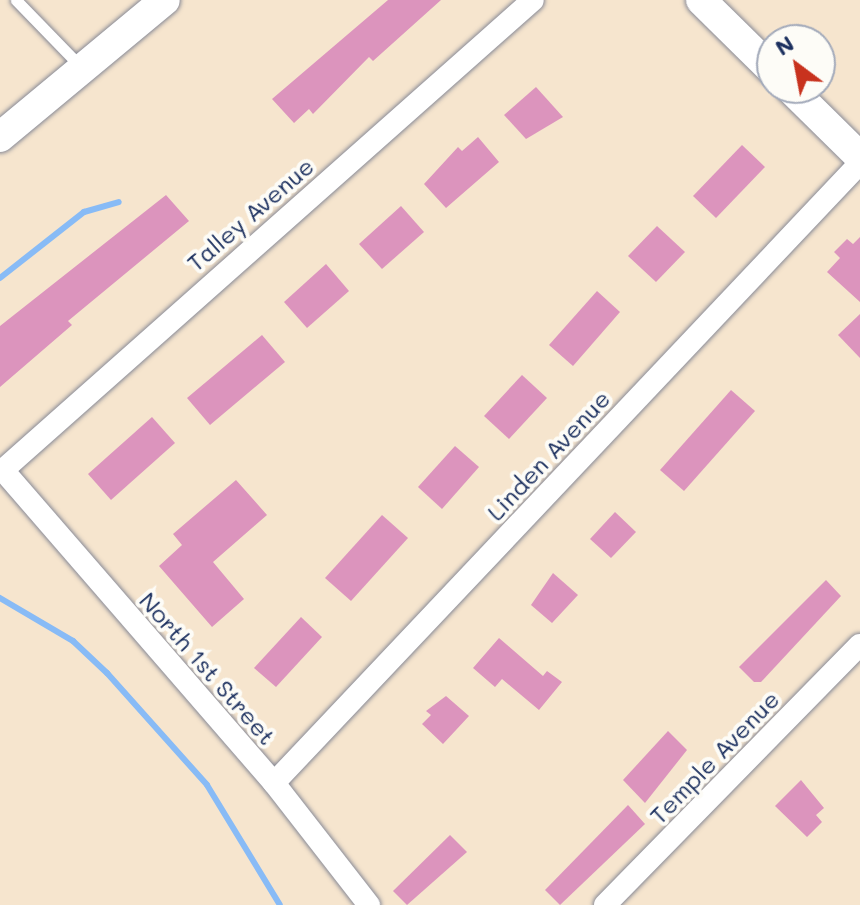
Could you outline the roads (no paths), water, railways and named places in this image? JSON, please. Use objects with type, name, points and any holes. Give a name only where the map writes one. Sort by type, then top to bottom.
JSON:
[{"type":"street","points":[[0,137],[165,0]]},
{"type":"street","name":"Talley Avenue","points":[[3,470],[533,0]]},
{"type":"street","points":[[701,0],[756,54]]},
{"type":"street","points":[[806,104],[860,157]]},
{"type":"street","name":"Linden Avenue","points":[[274,783],[860,163]]},
{"type":"street","name":"North 1st Street","points":[[3,470],[274,783],[369,905]]},
{"type":"street","name":"Temple Avenue","points":[[605,905],[860,645]]},
{"type":"lane","points":[[16,0],[82,68]]},
{"type":"waterway","points":[[0,278],[84,212],[119,202]]},
{"type":"waterway","points":[[0,598],[73,641],[107,673],[207,785],[280,905]]}]
